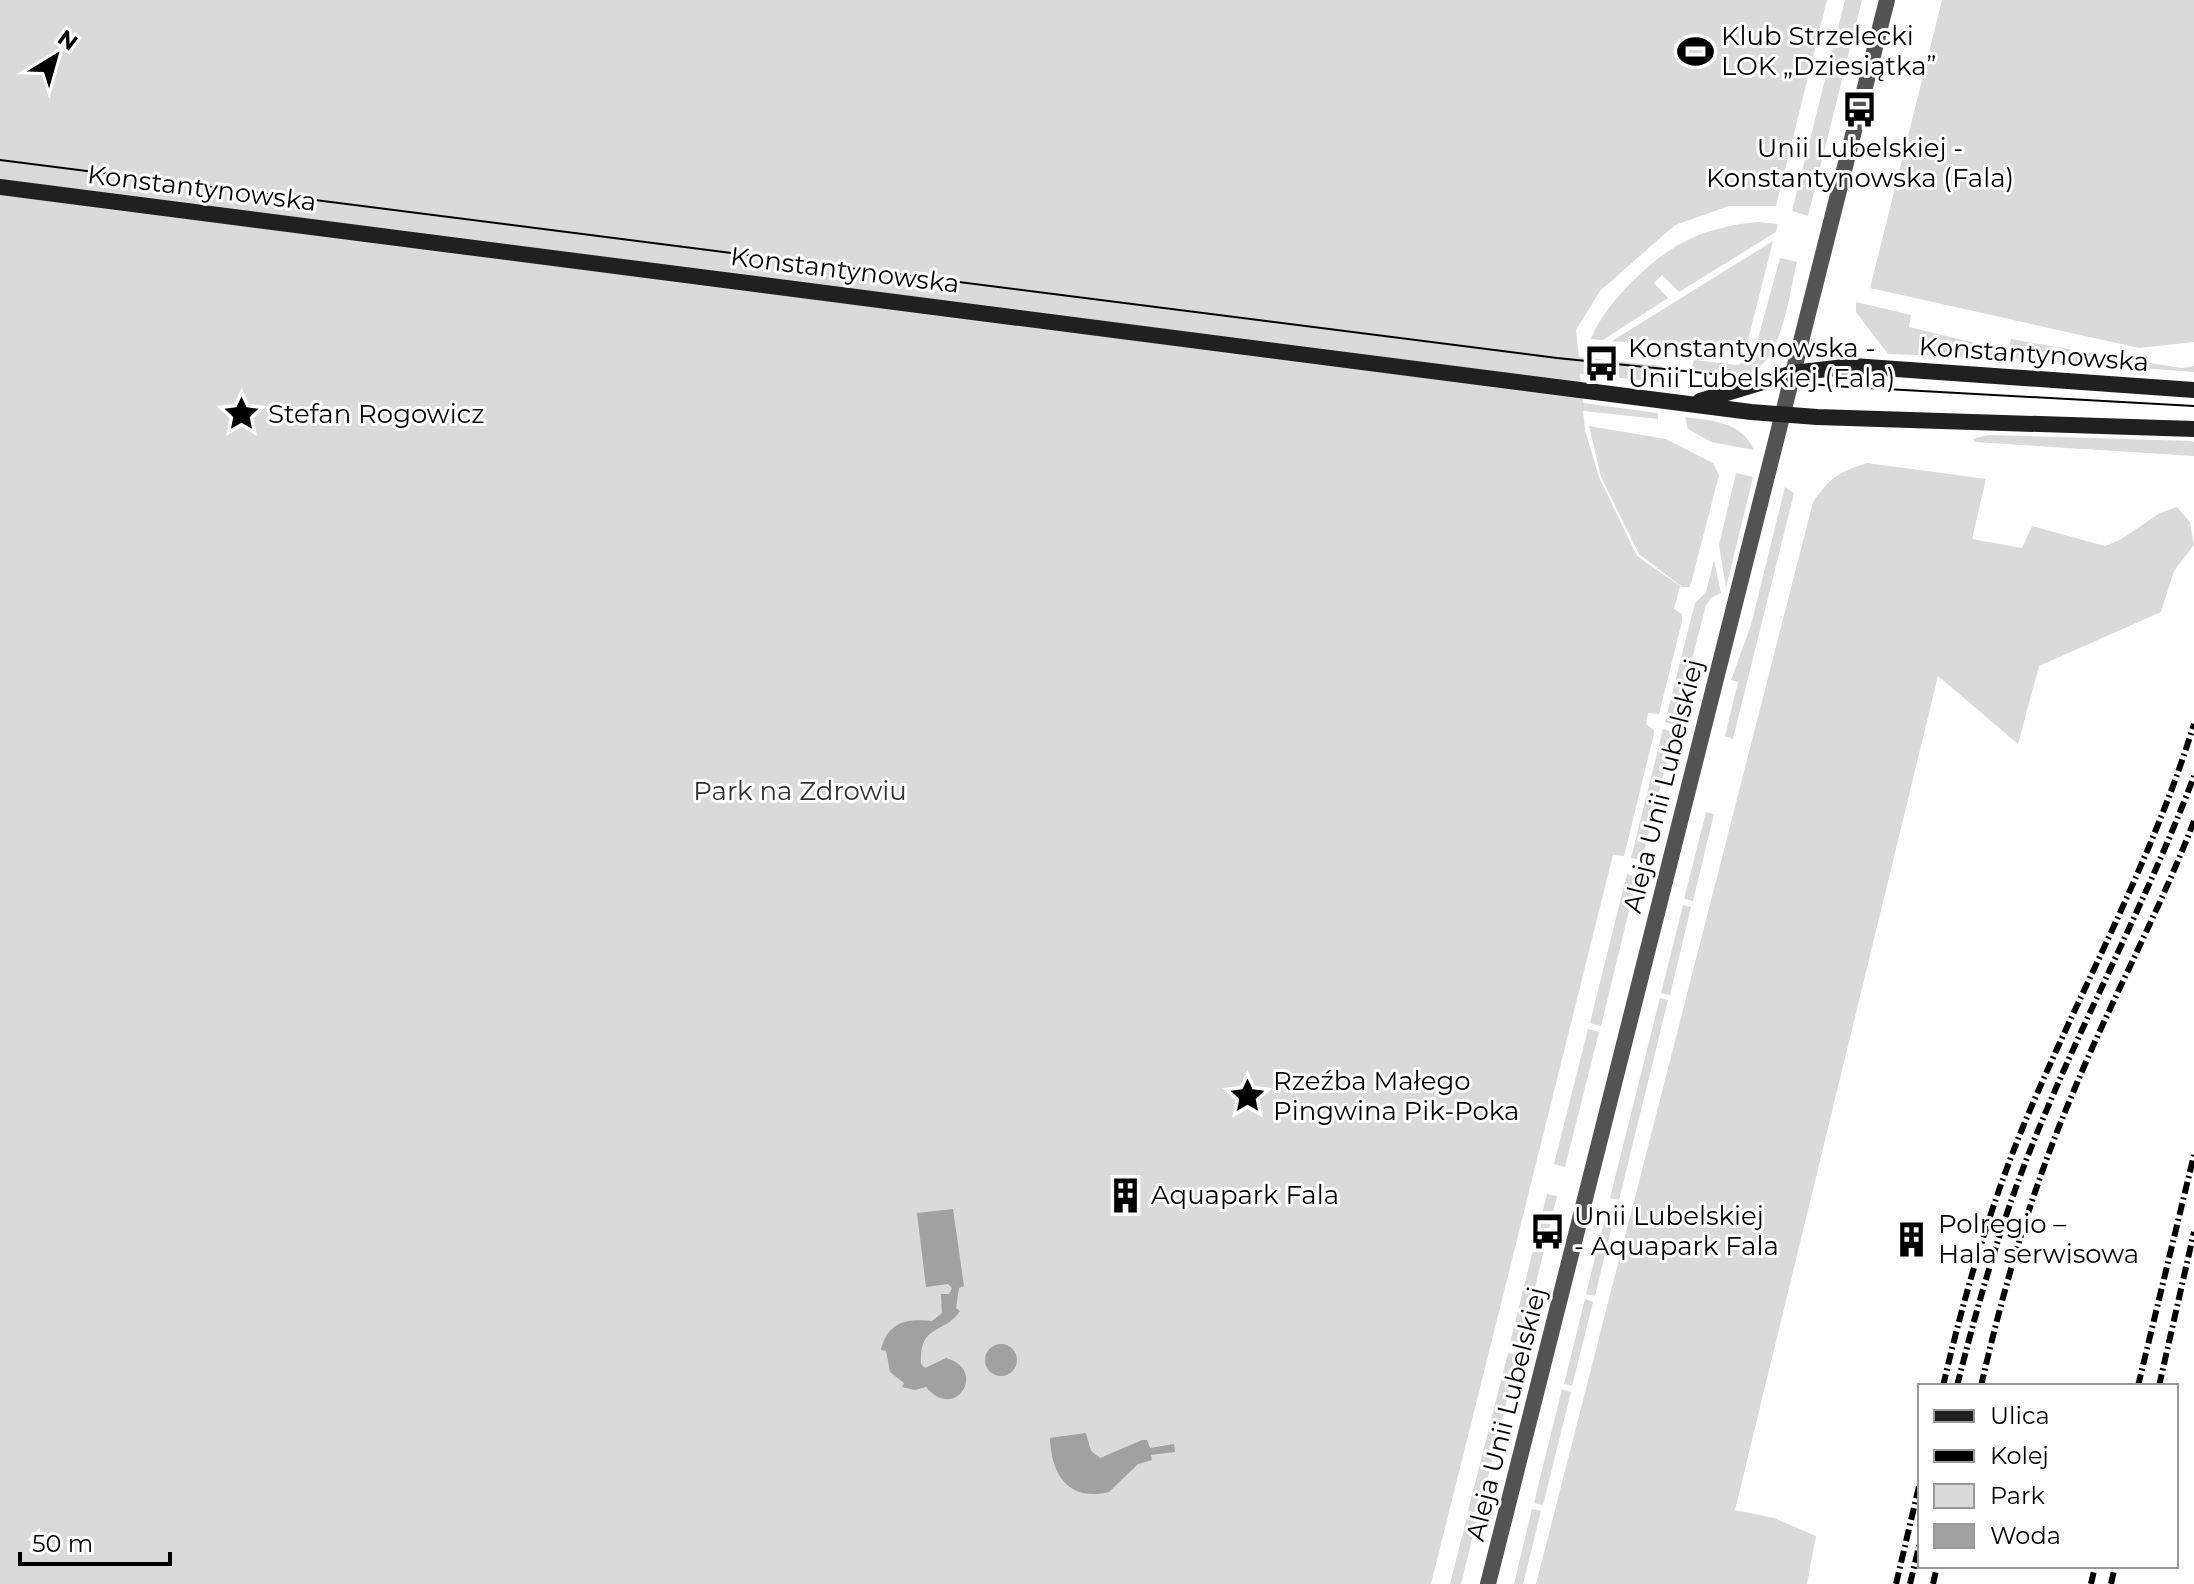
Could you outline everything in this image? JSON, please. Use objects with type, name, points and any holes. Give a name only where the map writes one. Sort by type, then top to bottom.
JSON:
[{"type":"main road","name":"Konstantynowska","points":[[0,187],[1783,415],[2194,429]]},
{"type":"main road","name":"Konstantynowska","points":[[1683,403],[1720,397],[1793,373],[1832,368],[1876,367],[2194,390]]},
{"type":"street","name":"Aleja Unii Lubelskiej","points":[[1488,1584],[1887,0]]},
{"type":"green space","name":"Park na Zdrowiu","points":[[0,0],[1827,0],[1776,206],[1729,206],[1675,225],[1600,291],[1576,330],[1579,357],[1662,366],[1660,382],[1580,374],[1583,403],[1658,413],[1658,419],[1583,411],[1585,430],[1599,477],[1637,556],[1680,586],[1674,609],[1682,614],[1682,621],[1659,714],[1648,713],[1646,724],[1654,730],[1654,734],[1624,856],[1613,855],[1431,1584],[0,1584]]},
{"type":"green space","points":[[1845,0],[1862,0],[1808,216],[1792,211]]},
{"type":"green space","points":[[1942,0],[2194,0],[2194,342],[2139,348],[1870,288]]},
{"type":"green space","points":[[1758,222],[1778,224],[1776,232],[1679,292],[1662,275],[1654,283],[1668,298],[1603,340],[1591,339],[1616,299],[1641,273],[1668,252],[1708,232]]},
{"type":"green space","points":[[1773,241],[1746,348],[1742,352],[1612,341]]},
{"type":"green space","points":[[1780,258],[1797,262],[1782,328],[1766,360],[1756,370],[1742,374],[1691,369],[1694,360],[1738,365],[1753,357]]},
{"type":"green space","points":[[1856,302],[1911,315],[1909,327],[2008,351],[2011,339],[2182,368],[2194,366],[2194,372],[2023,359],[1888,354],[1856,312]]},
{"type":"green space","points":[[1685,417],[1734,428],[1742,433],[1754,450],[1711,442],[1688,429]]},
{"type":"green space","points":[[1589,426],[1666,439],[1713,463],[1719,475],[1690,587],[1682,587],[1639,554],[1601,477]]},
{"type":"green space","points":[[1988,435],[2192,441],[2194,456],[1975,442],[1973,439]]},
{"type":"green space","points":[[1867,463],[1986,479],[1972,539],[2022,548],[2032,526],[2105,546],[2120,540],[2160,513],[2177,507],[2190,522],[2194,545],[2174,571],[2161,612],[2039,666],[2018,744],[1938,676],[1735,1510],[1774,1518],[1816,1536],[1807,1584],[1536,1584],[1813,502],[1836,477]]},
{"type":"green space","points":[[1736,473],[1753,477],[1726,588],[1719,545]]},
{"type":"green space","points":[[1785,487],[1794,493],[1733,739],[1725,736],[1738,682],[1731,680],[1751,625]]},
{"type":"green space","points":[[1714,560],[1721,593],[1706,605],[1675,725],[1665,722],[1695,603],[1706,592]]},
{"type":"green space","points":[[1663,729],[1674,732],[1642,860],[1631,858]]},
{"type":"green space","points":[[1706,812],[1714,814],[1693,901],[1684,899]]},
{"type":"green space","points":[[1627,874],[1637,878],[1601,1026],[1590,1023]]},
{"type":"green space","points":[[1683,905],[1691,907],[1670,995],[1661,993]]},
{"type":"green space","points":[[1660,998],[1668,1000],[1619,1200],[1610,1198]]},
{"type":"green space","points":[[1588,1029],[1599,1032],[1565,1167],[1554,1164]]},
{"type":"green space","points":[[1547,1194],[1557,1196],[1520,1350],[1509,1347]]},
{"type":"green space","points":[[1607,1210],[1615,1213],[1595,1296],[1586,1294]]},
{"type":"green space","points":[[1585,1299],[1593,1302],[1572,1386],[1564,1384]]},
{"type":"green space","points":[[1508,1353],[1518,1355],[1479,1513],[1468,1511]]},
{"type":"green space","points":[[1562,1389],[1571,1392],[1543,1505],[1534,1503]]},
{"type":"green space","points":[[1532,1509],[1541,1511],[1523,1584],[1514,1584]]},
{"type":"green space","points":[[1467,1517],[1477,1519],[1461,1584],[1450,1584]]},
{"type":"water","points":[[953,1209],[964,1286],[959,1288],[956,1308],[960,1311],[928,1336],[921,1351],[921,1364],[925,1368],[946,1358],[965,1372],[963,1390],[957,1397],[948,1399],[937,1397],[926,1387],[915,1390],[902,1387],[904,1383],[890,1372],[886,1351],[881,1350],[888,1333],[899,1324],[914,1320],[932,1321],[942,1313],[941,1294],[949,1294],[952,1288],[948,1284],[926,1287],[917,1213]]},
{"type":"water","points":[[1001,1344],[1013,1348],[1017,1360],[1013,1372],[1001,1376],[989,1372],[985,1360],[989,1348]]},
{"type":"water","points":[[1086,1433],[1091,1451],[1100,1458],[1142,1440],[1147,1440],[1150,1448],[1174,1444],[1175,1452],[1151,1455],[1152,1460],[1138,1464],[1109,1492],[1083,1493],[1065,1483],[1059,1474],[1050,1438]]},
{"type":"tram line","points":[[0,160],[1557,358],[1832,386],[2194,406]]},
{"type":"railway","points":[[1943,1384],[1973,1271],[2010,1160],[2142,863],[2194,724]]},
{"type":"railway","points":[[1958,1384],[1991,1263],[2021,1173],[2194,776]]},
{"type":"railway","points":[[1981,1384],[2020,1238],[2044,1166],[2087,1060],[2194,821]]},
{"type":"railway","points":[[2138,1384],[2194,1155]]},
{"type":"railway","points":[[2159,1384],[2194,1232]]},
{"type":"railway","points":[[1896,1584],[1918,1490]]},
{"type":"railway","points":[[1910,1584],[1918,1550]]},
{"type":"railway","points":[[1933,1584],[1937,1568]]},
{"type":"railway","points":[[2091,1584],[2095,1568]]},
{"type":"railway","points":[[2111,1584],[2115,1568]]},
{"type":"place","name":"Klub Strzelecki LOK „Dziesiątka”","points":[[1695,51]]},
{"type":"place","name":"Unii Lubelskiej - Konstantynowska (Fala)","points":[[1860,109]]},
{"type":"place","name":"Konstantynowska - Unii Lubelskiej (Fala)","points":[[1602,363]]},
{"type":"place","name":"Stefan Rogowicz","points":[[242,414]]},
{"type":"place","name":"Rzeźba Małego Pingwina Pik-Poka","points":[[1247,1096]]},
{"type":"place","name":"Aquapark Fala","points":[[1125,1195]]},
{"type":"place","name":"Unii Lubelskiej - Aquapark Fala","points":[[1548,1231]]},
{"type":"place","name":"Polregio – Hala serwisowa","points":[[1912,1239]]}]
